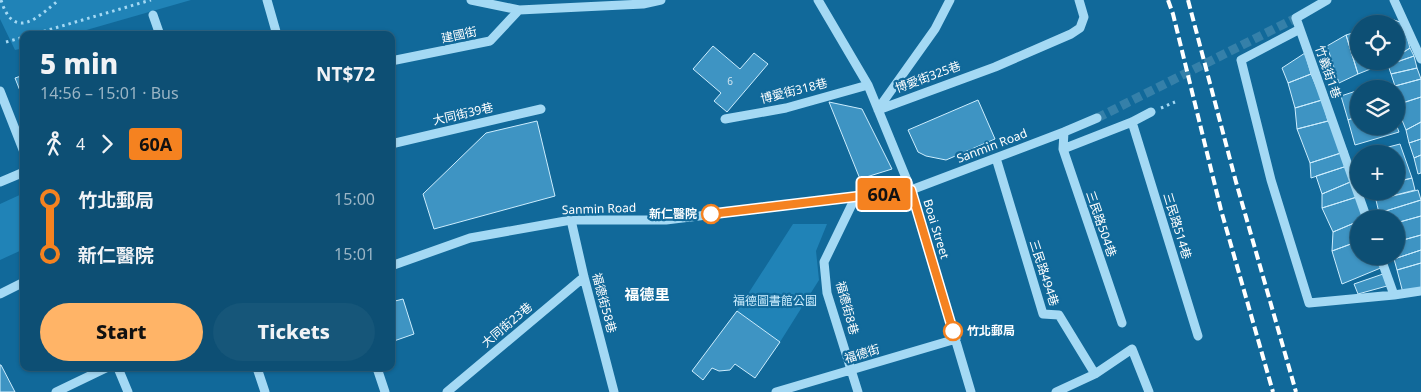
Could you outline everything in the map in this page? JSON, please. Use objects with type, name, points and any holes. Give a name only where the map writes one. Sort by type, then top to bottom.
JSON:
[{"type":"street","points":[[267,0],[276,31]]},
{"type":"street","points":[[471,0],[519,10],[643,4],[662,0]]},
{"type":"street","name":"Boai Street","points":[[818,0],[868,85],[911,190],[971,392]]},
{"type":"street","name":"博愛街325巷","points":[[878,110],[934,29],[950,0]]},
{"type":"street","name":"博愛街325巷","points":[[878,110],[995,67],[1071,34],[1080,28],[1084,17],[1079,0]]},
{"type":"street","name":"竹義街1巷","points":[[1327,0],[1296,18],[1364,210]]},
{"type":"street","points":[[1394,0],[1421,59]]},
{"type":"street","name":"建國街","points":[[395,60],[490,41],[519,10]]},
{"type":"street","points":[[153,15],[159,31]]},
{"type":"street","points":[[1300,29],[1241,60],[1271,180],[1309,303],[1421,291]]},
{"type":"street","name":"博愛街318巷","points":[[725,119],[786,108],[868,85]]},
{"type":"street","points":[[0,91],[20,142]]},
{"type":"street","name":"大同街39巷","points":[[395,143],[541,109]]},
{"type":"street","points":[[1062,149],[1132,122],[1151,112]]},
{"type":"street","name":"Sanmin Road","points":[[395,265],[470,238],[571,220],[666,220],[911,190],[1097,118]]},
{"type":"street","name":"三民路514巷","points":[[1132,122],[1198,336]]},
{"type":"street","name":"三民路504巷","points":[[1064,132],[1062,149],[1122,323]]},
{"type":"street","name":"三民路494巷","points":[[996,158],[1042,314],[1059,315],[1095,374]]},
{"type":"street","points":[[0,182],[20,174]]},
{"type":"street","name":"福德街8巷","points":[[854,198],[824,262],[827,293],[858,392]]},
{"type":"street","name":"福德街58巷","points":[[571,220],[614,392]]},
{"type":"street","points":[[1383,265],[1394,295]]},
{"type":"street","name":"大同街23巷","points":[[447,392],[584,277]]},
{"type":"street","points":[[0,294],[20,284]]},
{"type":"street","name":"福德街","points":[[776,392],[956,339]]},
{"type":"street","points":[[1056,392],[1095,374],[1132,349],[1149,392]]},
{"type":"street","points":[[56,392],[100,371]]},
{"type":"street","points":[[119,371],[128,392]]},
{"type":"street","points":[[258,371],[265,392]]},
{"type":"street","points":[[378,371],[385,392]]},
{"type":"path","points":[[1,0],[9,16],[17,22],[26,24],[59,0]]},
{"type":"path","points":[[45,31],[151,0]]},
{"type":"path","points":[[6,42],[20,38]]},
{"type":"green space","points":[[0,0],[191,0],[83,31],[20,31],[20,49],[15,50],[0,19]]},
{"type":"green space","points":[[20,195],[20,251],[0,260],[0,204]]},
{"type":"green space","name":"福德圖書館公園","points":[[793,224],[827,224],[816,251],[819,280],[780,342],[737,311]]},
{"type":"building","points":[[1405,30],[1410,48],[1405,51]]},
{"type":"building","points":[[1350,34],[1350,48],[1346,35]]},
{"type":"building","points":[[1346,35],[1350,48],[1350,70],[1357,70],[1358,74],[1339,83],[1327,46]]},
{"type":"building","points":[[713,46],[740,69],[754,53],[768,64],[727,112],[714,101],[721,93],[693,69]]},
{"type":"building","points":[[1410,48],[1414,56],[1405,59],[1405,51]]},
{"type":"building","points":[[1305,53],[1311,74],[1288,83],[1282,68]]},
{"type":"building","points":[[1414,56],[1417,68],[1391,74],[1390,70],[1405,70],[1405,59]]},
{"type":"building","points":[[1417,68],[1421,79],[1405,83],[1405,80],[1393,80],[1391,74]]},
{"type":"building","points":[[1357,70],[1368,70],[1358,74]]},
{"type":"building","points":[[1311,74],[1322,100],[1295,108],[1288,83]]},
{"type":"building","points":[[20,76],[20,91],[15,78]]},
{"type":"building","points":[[1421,79],[1421,97],[1405,102],[1405,83]]},
{"type":"building","points":[[1350,93],[1350,119],[1348,120],[1341,96]]},
{"type":"building","points":[[1421,97],[1421,122],[1406,130],[1405,128],[1405,102]]},
{"type":"building","points":[[978,100],[995,139],[946,160],[926,156],[918,152],[908,130]]},
{"type":"building","points":[[1322,100],[1328,121],[1297,129],[1295,108]]},
{"type":"building","points":[[829,102],[862,109],[892,169],[860,179]]},
{"type":"building","points":[[537,121],[555,196],[434,229],[423,194],[486,133]]},
{"type":"building","points":[[1328,121],[1347,151],[1310,163],[1297,129]]},
{"type":"building","points":[[1421,122],[1421,139],[1409,143],[1406,130]]},
{"type":"building","points":[[1352,135],[1389,135],[1355,145]]},
{"type":"building","points":[[1421,139],[1421,155],[1414,158],[1409,143]]},
{"type":"building","points":[[1347,151],[1350,165],[1311,178],[1310,163]]},
{"type":"building","points":[[1421,155],[1421,173],[1418,174],[1414,158]]},
{"type":"building","points":[[1405,158],[1412,178],[1405,180]]},
{"type":"building","points":[[1350,165],[1350,182],[1322,194],[1316,176]]},
{"type":"building","points":[[1412,178],[1415,190],[1405,193],[1405,180]]},
{"type":"building","points":[[1350,182],[1350,199],[1322,208],[1322,194]]},
{"type":"building","points":[[1418,190],[1421,200],[1389,210],[1378,210],[1376,200],[1405,200],[1405,193]]},
{"type":"building","points":[[1350,199],[1361,200],[1364,210],[1350,210],[1350,225],[1333,232],[1322,208]]},
{"type":"building","points":[[1421,200],[1421,216],[1405,220],[1405,210],[1389,210]]},
{"type":"building","points":[[1421,216],[1421,235],[1405,239],[1405,220]]},
{"type":"building","points":[[1350,225],[1350,244],[1332,251],[1333,232]]},
{"type":"building","points":[[1421,235],[1421,250],[1405,255],[1405,239]]},
{"type":"building","points":[[1350,244],[1350,265],[1382,265],[1383,267],[1342,284],[1332,251]]},
{"type":"building","points":[[1421,250],[1421,263],[1397,270],[1396,265],[1405,265],[1405,255]]},
{"type":"building","points":[[1421,263],[1421,290],[1403,293],[1397,270]]},
{"type":"building","points":[[1383,274],[1387,286],[1358,294],[1354,284]]},
{"type":"building","points":[[403,299],[414,334],[395,341],[395,301]]},
{"type":"building","points":[[737,311],[780,342],[755,378],[735,364],[730,370],[719,371],[712,368],[703,380],[692,371]]},
{"type":"building","points":[[1,365],[15,392],[0,392]]},
{"type":"tunnel","points":[[1097,118],[1296,18]]},
{"type":"railway","points":[[1168,0],[1221,210],[1273,392]]},
{"type":"railway","points":[[1188,0],[1236,182],[1296,392]]},
{"type":"bus line","name":"60A","points":[[711,214],[911,190],[953,331]]},
{"type":"place","name":"新仁醫院","points":[[711,214]]},
{"type":"place","name":"竹北郵局","points":[[953,331]]},
{"type":"district","name":"福德里","points":[[647,295]]}]
